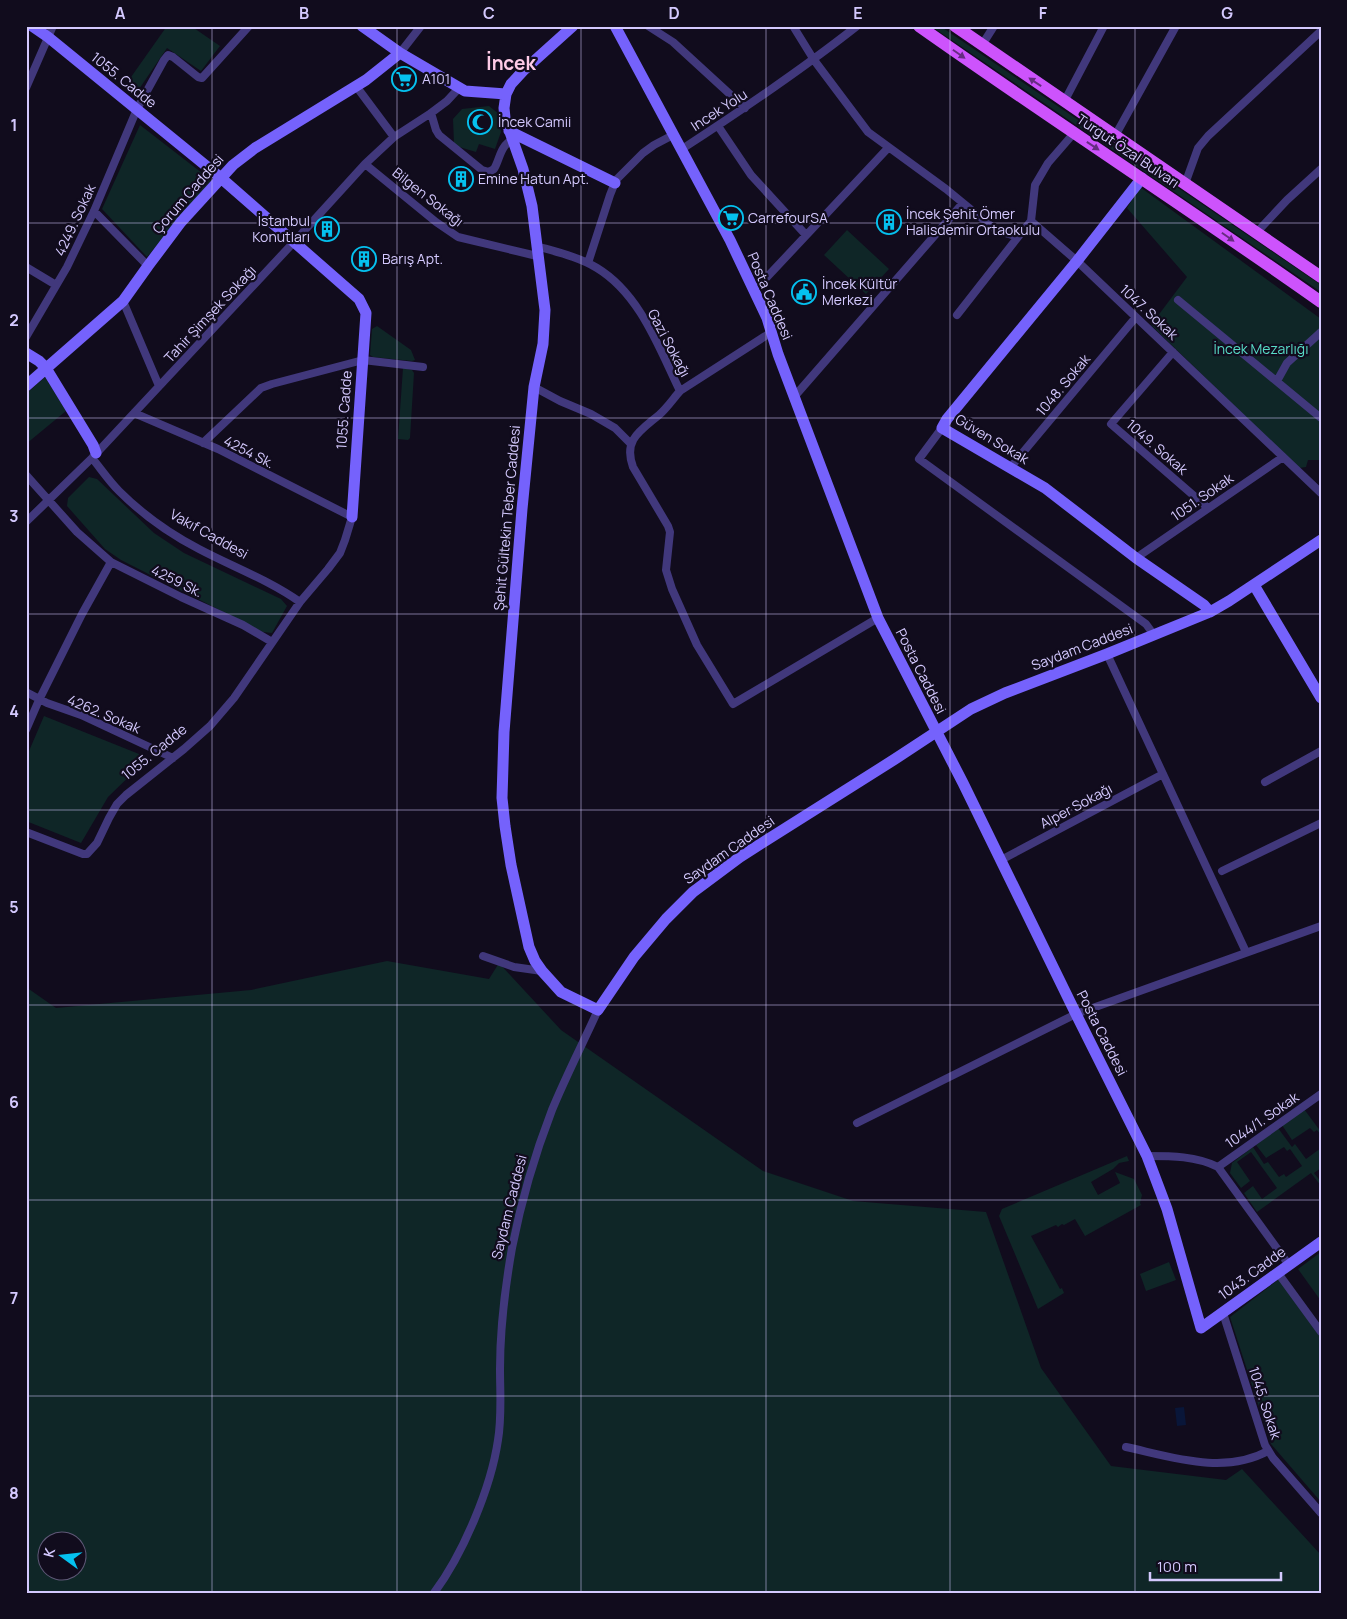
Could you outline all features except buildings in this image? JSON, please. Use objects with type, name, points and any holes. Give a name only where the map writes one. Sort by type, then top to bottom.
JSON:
[{"type":"main road","name":"Turgut Özal Bulvarı","points":[[919,26],[1321,302]]},
{"type":"main road","name":"Turgut Özal Bulvarı","points":[[955,26],[1321,277]]},
{"type":"street","name":"1055. Cadde","points":[[26,832],[87,854],[98,843],[117,804],[210,726],[244,683],[300,602],[340,553],[352,517],[366,313],[359,299],[221,178],[137,109],[50,32],[32,26]]},
{"type":"street","name":"4249. Sokak","points":[[26,337],[67,267],[94,210],[137,109],[164,60],[168,55],[173,57],[198,77],[202,78],[249,26]]},
{"type":"street","points":[[362,26],[400,53],[465,91],[506,94],[511,84],[523,71],[571,27]]},
{"type":"street","points":[[400,53],[421,26]]},
{"type":"street","name":"Posta Caddesi","points":[[616,26],[730,240],[767,318],[770,333],[878,618],[963,783],[1147,1156],[1167,1209],[1200,1328]]},
{"type":"street","points":[[648,26],[673,42],[745,108]]},
{"type":"street","points":[[793,26],[814,60],[868,132],[996,230],[1018,237]]},
{"type":"street","name":"Incek Yolu","points":[[682,149],[769,92],[857,26]]},
{"type":"street","points":[[982,45],[994,26]]},
{"type":"street","points":[[1064,102],[1104,26]]},
{"type":"street","points":[[1115,136],[1176,26]]},
{"type":"street","points":[[1185,184],[1198,148],[1208,136],[1321,31]]},
{"type":"street","points":[[26,88],[50,32]]},
{"type":"street","name":"Çorum Caddesi","points":[[26,386],[123,301],[181,222],[233,165],[255,148],[356,86],[400,53]]},
{"type":"street","points":[[356,86],[394,137]]},
{"type":"street","name":"Tahir Şimşek Sokağı","points":[[26,522],[134,413],[365,164],[394,137],[447,101],[459,88]]},
{"type":"street","name":"Şehit Gültekin Teber Caddesi","points":[[506,94],[504,108],[511,136],[523,169],[532,206],[545,310],[542,344],[534,387],[522,509],[504,732],[502,781],[505,826],[529,947],[535,961],[561,992],[574,1000],[598,1010]]},
{"type":"street","points":[[431,113],[439,135],[486,172],[494,169],[502,149],[511,136],[615,183]]},
{"type":"street","points":[[718,126],[751,175],[806,235]]},
{"type":"street","points":[[957,315],[1031,221],[1035,185],[1048,163],[1074,133]]},
{"type":"street","points":[[588,263],[615,183],[643,153],[673,134]]},
{"type":"street","points":[[754,291],[888,148]]},
{"type":"street","name":"Bilgen Sokağı","points":[[365,164],[436,222],[458,237],[537,251]]},
{"type":"street","points":[[1257,232],[1287,200],[1321,169]]},
{"type":"street","name":"Güven Sokak","points":[[1142,178],[1077,261],[947,419],[942,428],[1045,488],[1136,558],[1204,605],[1210,612]]},
{"type":"street","points":[[794,397],[962,203]]},
{"type":"street","points":[[94,210],[148,266]]},
{"type":"street","name":"1047. Sokak","points":[[1031,221],[1077,261],[1321,493]]},
{"type":"street","name":"Gazi Sokağı","points":[[537,251],[567,254],[588,263],[610,277],[631,300],[653,335],[680,391],[661,414],[637,434],[631,444]]},
{"type":"street","points":[[26,268],[56,285]]},
{"type":"street","points":[[1178,300],[1321,418]]},
{"type":"street","points":[[123,301],[159,386]]},
{"type":"street","name":"1048. Sokak","points":[[1010,468],[1136,317]]},
{"type":"street","points":[[1277,381],[1292,357],[1321,332]]},
{"type":"street","points":[[680,391],[770,333]]},
{"type":"street","name":"1049. Sokak","points":[[1173,352],[1111,424],[1208,508]]},
{"type":"street","name":"Vakıf Caddesi","points":[[26,353],[46,368],[93,445],[94,455],[117,489],[160,525],[198,548],[278,588],[300,602]]},
{"type":"street","points":[[203,443],[261,388],[272,384],[363,360],[423,367]]},
{"type":"street","points":[[534,387],[616,428],[631,444],[629,453],[633,467],[663,516],[670,532],[666,570],[676,601],[697,646],[733,704],[878,618]]},
{"type":"street","name":"4254 Sk.","points":[[134,413],[203,443],[352,517]]},
{"type":"street","points":[[942,428],[920,459],[1146,624],[1154,635]]},
{"type":"street","name":"1051. Sokak","points":[[1136,558],[1283,457]]},
{"type":"street","name":"4259 Sk.","points":[[26,475],[77,532],[111,562],[272,642]]},
{"type":"street","name":"Saydam Caddesi","points":[[434,1593],[450,1571],[464,1542],[480,1504],[492,1468],[500,1421],[502,1326],[508,1274],[514,1240],[531,1173],[546,1126],[598,1010],[649,938],[680,905],[707,881],[740,857],[988,701],[1210,612],[1321,540]]},
{"type":"street","points":[[26,730],[82,614],[111,562]]},
{"type":"street","points":[[1254,585],[1321,698]]},
{"type":"street","points":[[1107,654],[1246,952]]},
{"type":"street","name":"4262. Sokak","points":[[26,692],[40,700],[173,758]]},
{"type":"street","points":[[1265,782],[1321,751]]},
{"type":"street","name":"Alper Sokağı","points":[[1001,860],[1163,774]]},
{"type":"street","points":[[1222,871],[1321,823]]},
{"type":"street","points":[[858,1122],[1076,1014],[1321,926]]},
{"type":"street","points":[[483,956],[514,967],[542,971]]},
{"type":"street","name":"1044/1. Sokak","points":[[1218,1167],[1321,1094]]},
{"type":"street","points":[[1147,1156],[1187,1157],[1218,1167],[1289,1265]]},
{"type":"street","name":"1043. Cadde","points":[[1200,1328],[1321,1242]]},
{"type":"street","points":[[1278,1273],[1321,1332]]},
{"type":"street","name":"1045. Sokak","points":[[1223,1313],[1256,1420],[1268,1451],[1321,1513]]},
{"type":"street","points":[[1126,1447],[1206,1462],[1248,1460],[1268,1451]]},
{"type":"green space","points":[[167,26],[191,26],[220,46],[201,71],[167,48],[135,95],[124,87]]},
{"type":"green space","points":[[931,26],[940,26],[1321,285],[1321,292]]},
{"type":"green space","points":[[489,106],[499,114],[501,132],[495,149],[479,144],[476,152],[456,146],[454,143],[453,119],[462,109]]},
{"type":"green space","points":[[140,125],[211,180],[147,257],[102,209]]},
{"type":"green space","name":"İncek Mezarlığı","points":[[1140,187],[1321,319],[1321,460],[1308,460],[1306,467],[1299,468],[1151,325],[1187,277],[1127,208]]},
{"type":"green space","points":[[847,230],[889,269],[866,294],[824,255]]},
{"type":"green space","points":[[377,326],[411,350],[415,360],[373,357],[370,355],[372,329]]},
{"type":"green space","points":[[403,368],[412,370],[414,373],[410,438],[408,440],[398,439]]},
{"type":"green space","points":[[45,377],[66,411],[26,444],[26,394]]},
{"type":"green space","points":[[89,477],[97,479],[154,533],[184,553],[281,599],[287,606],[272,633],[263,632],[121,560],[105,549],[67,506],[68,498]]},
{"type":"green space","points":[[44,716],[139,754],[141,765],[108,797],[81,843],[26,821],[26,758]]},
{"type":"green space","points":[[387,961],[489,979],[499,963],[561,1030],[763,1171],[853,1201],[986,1212],[1041,1368],[1111,1466],[1226,1480],[1242,1469],[1321,1555],[1321,1593],[26,1593],[26,987],[56,1008],[251,990]]},
{"type":"green space","points":[[1304,1109],[1321,1132],[1321,1135],[1317,1130],[1314,1132],[1310,1128],[1292,1140],[1282,1125]]},
{"type":"green space","points":[[1278,1128],[1292,1147],[1295,1144],[1306,1159],[1321,1148],[1321,1168],[1314,1173],[1321,1182],[1321,1186],[1311,1173],[1257,1212],[1244,1193],[1253,1186],[1262,1199],[1277,1188],[1251,1152],[1237,1162],[1250,1181],[1241,1188],[1230,1173],[1232,1163],[1253,1147],[1264,1164],[1268,1162],[1279,1177],[1284,1174],[1286,1177],[1302,1166],[1290,1149],[1287,1151],[1284,1147],[1266,1158],[1256,1145]]},
{"type":"green space","points":[[1127,1156],[1129,1161],[1119,1163],[1113,1169],[1091,1182],[1098,1195],[1120,1183],[1115,1172],[1134,1179],[1142,1195],[1141,1205],[1085,1236],[1075,1219],[1064,1225],[1062,1224],[1058,1227],[1056,1225],[1031,1236],[1064,1293],[1038,1309],[999,1216],[1002,1209]]},
{"type":"green space","points":[[1321,1252],[1321,1301],[1298,1269]]},
{"type":"green space","points":[[1169,1262],[1176,1280],[1146,1291],[1140,1274]]},
{"type":"green space","points":[[1279,1279],[1321,1338],[1321,1502],[1271,1444],[1230,1317]]},
{"type":"water","points":[[1184,1407],[1186,1425],[1177,1426],[1175,1408]]},
{"type":"place","name":"A101","points":[[404,79]]},
{"type":"place","name":"İncek Camii","points":[[480,122]]},
{"type":"place","name":"Emine Hatun Apt.","points":[[461,179]]},
{"type":"place","name":"CarrefourSA","points":[[731,218]]},
{"type":"place","name":"İncek Şehit Ömer Halisdemir Ortaokulu","points":[[889,222]]},
{"type":"place","name":"İstanbul Konutları","points":[[327,229]]},
{"type":"place","name":"Barış Apt.","points":[[364,259]]},
{"type":"place","name":"İncek Kültür Merkezi","points":[[804,292]]},
{"type":"district","name":"İncek","points":[[511,63]]}]
